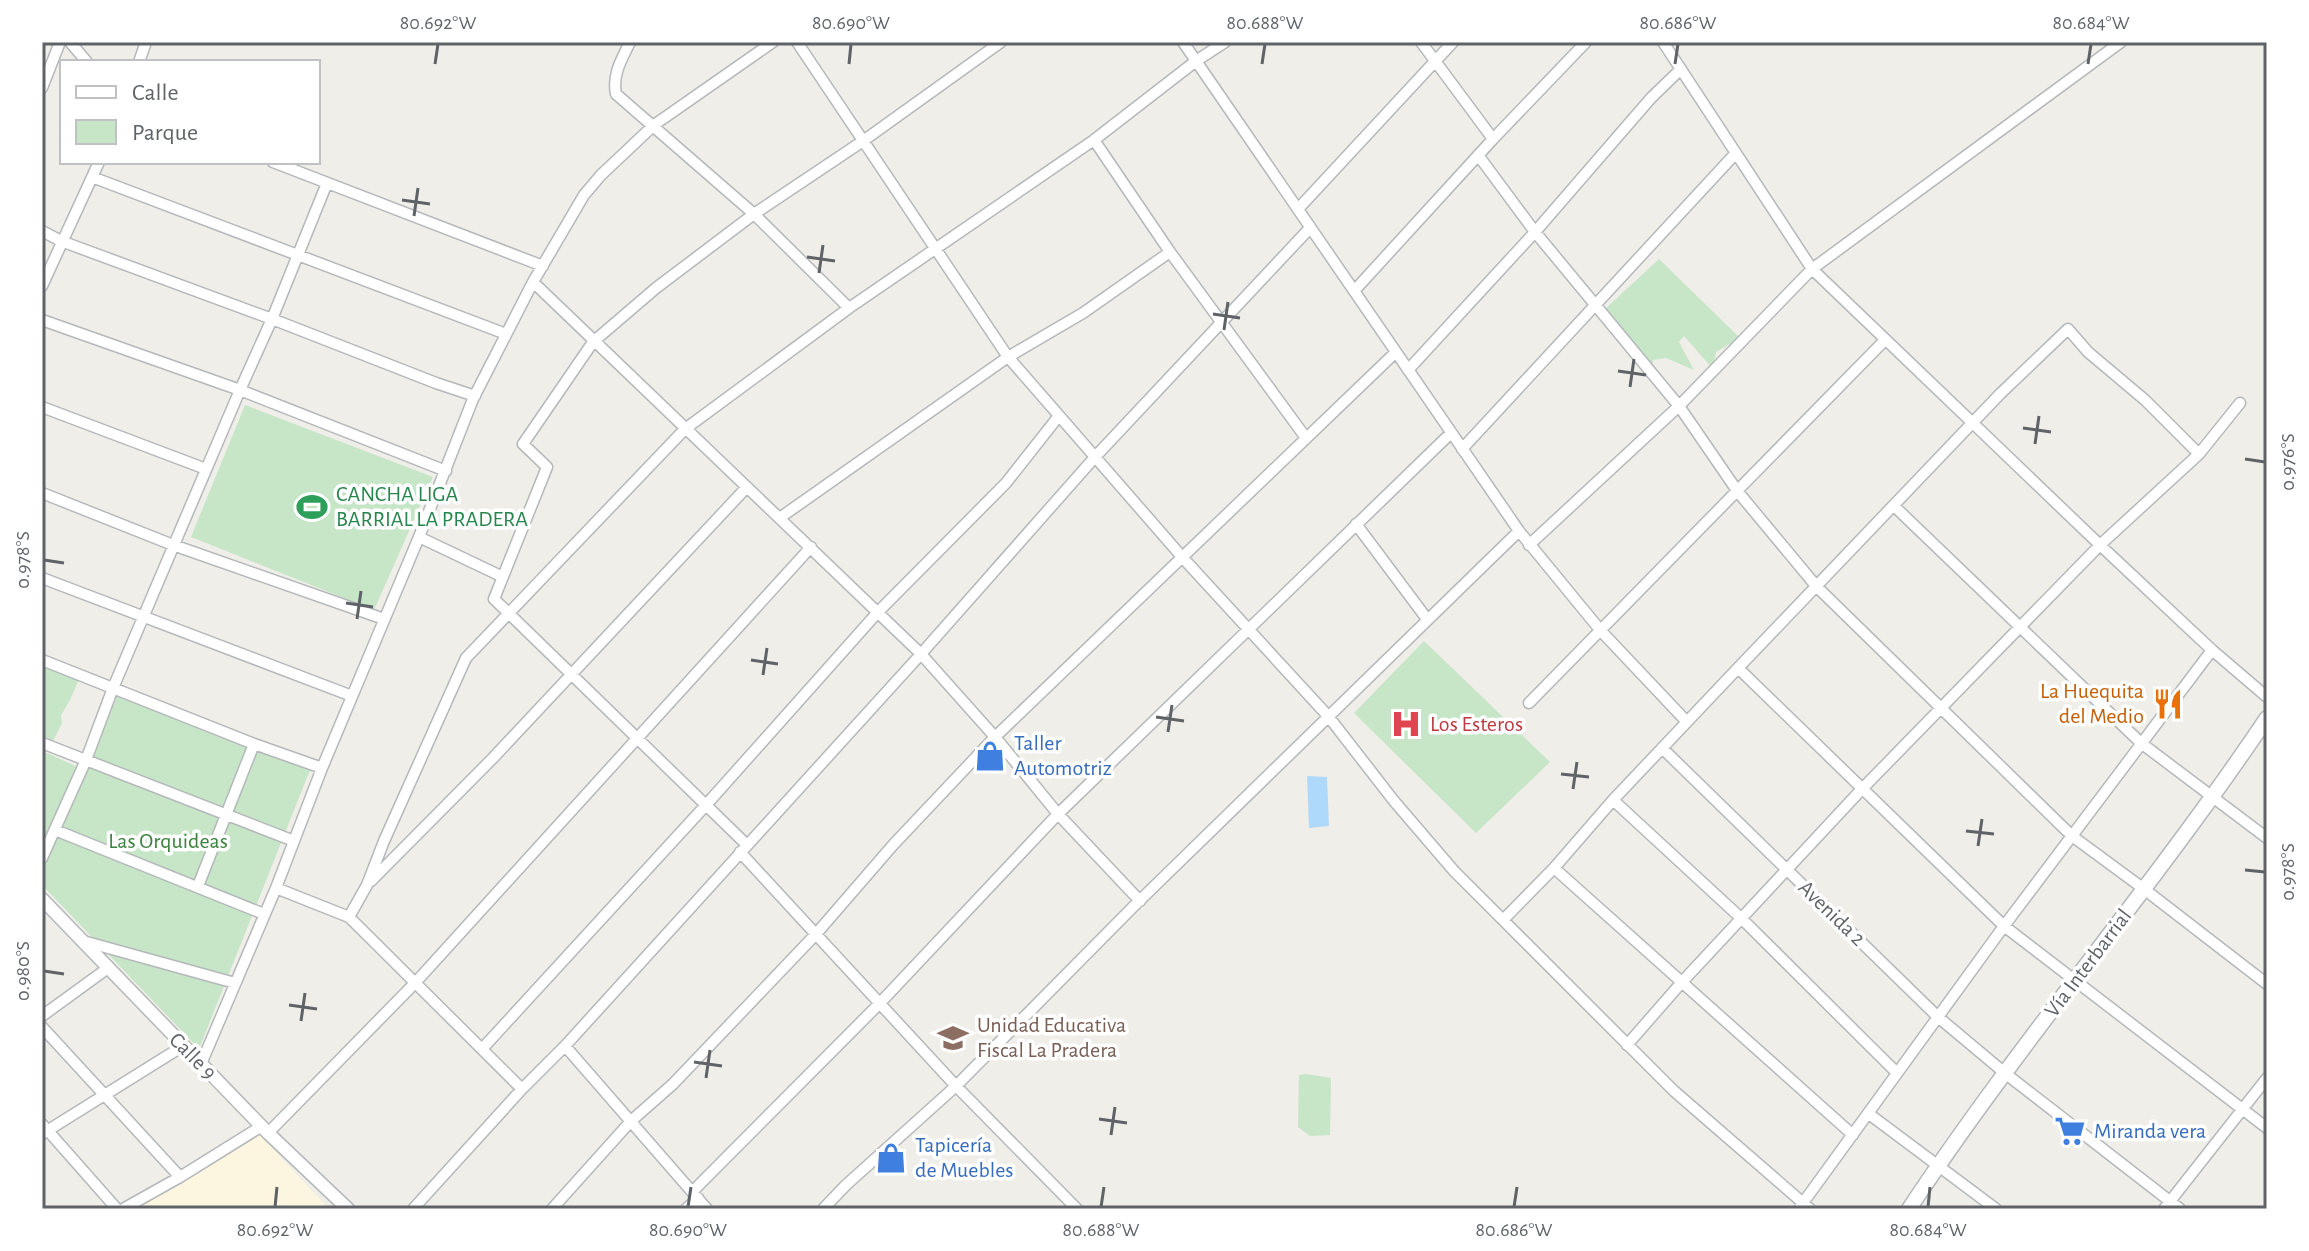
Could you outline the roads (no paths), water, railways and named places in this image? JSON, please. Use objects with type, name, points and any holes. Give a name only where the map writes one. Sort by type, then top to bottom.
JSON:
[{"type":"main road","name":"Vía Interbarrial","points":[[1909,1209],[2074,979],[2214,797],[2267,718]]},
{"type":"street","points":[[42,88],[60,42]]},
{"type":"street","points":[[70,42],[85,60]]},
{"type":"street","points":[[630,42],[616,71],[616,94],[754,214],[849,308]]},
{"type":"street","points":[[201,1064],[276,888],[475,396],[533,282],[584,195],[601,175],[654,125],[773,42]]},
{"type":"street","points":[[797,42],[1008,357],[1058,417],[1328,716],[1394,801],[1454,871],[1674,1091],[1804,1207],[2004,926],[2212,650]]},
{"type":"street","points":[[1001,42],[754,214],[656,288],[593,342],[523,444],[547,467],[494,599],[706,805],[879,1004],[1077,1209]]},
{"type":"street","points":[[1183,42],[1529,545],[1601,631],[1687,722]]},
{"type":"street","points":[[349,917],[367,885],[466,658],[685,429],[849,308],[1094,140],[1225,42]]},
{"type":"street","points":[[1421,42],[1493,139]]},
{"type":"street","points":[[1298,209],[1453,42]]},
{"type":"street","points":[[1354,291],[1586,42]]},
{"type":"street","points":[[1663,42],[1812,269],[2100,545],[2267,697]]},
{"type":"street","points":[[1529,545],[1679,406],[1812,269],[2121,42]]},
{"type":"street","points":[[1408,370],[1535,232],[1651,98],[1681,69]]},
{"type":"street","points":[[1094,140],[1170,252],[1306,438]]},
{"type":"street","points":[[1462,449],[1736,153]]},
{"type":"street","points":[[1478,155],[1535,232],[1679,406],[1738,492],[1817,587],[2072,836],[2267,984]]},
{"type":"street","points":[[42,286],[98,164]]},
{"type":"street","points":[[278,164],[543,266]]},
{"type":"street","points":[[92,177],[506,334]]},
{"type":"street","points":[[42,858],[86,760],[113,688],[272,319],[327,183]]},
{"type":"street","points":[[413,1209],[921,654],[1095,457],[1310,228]]},
{"type":"street","points":[[42,231],[61,241],[475,396]]},
{"type":"street","points":[[781,517],[1008,357],[1083,313],[1170,252]]},
{"type":"street","points":[[533,282],[921,654],[1058,814],[1140,901]]},
{"type":"street","points":[[42,320],[240,390],[446,471]]},
{"type":"street","points":[[1503,920],[1738,668],[2000,394],[2068,329],[2088,352],[2145,400],[2199,454]]},
{"type":"street","points":[[1529,703],[1885,340]]},
{"type":"street","points":[[552,1209],[631,1121],[673,1084],[816,934],[893,845],[995,737],[1396,352]]},
{"type":"street","points":[[1627,1045],[1861,790],[2100,545],[2199,454],[2240,403]]},
{"type":"street","points":[[42,407],[206,469]]},
{"type":"street","points":[[482,1049],[878,612],[1006,483],[1058,417]]},
{"type":"street","points":[[686,1209],[695,1195],[1058,814],[1451,433]]},
{"type":"street","points":[[367,885],[493,758],[747,487]]},
{"type":"street","points":[[42,493],[173,545],[384,619]]},
{"type":"street","points":[[1894,506],[2141,743],[2267,838]]},
{"type":"street","points":[[1356,524],[1427,619]]},
{"type":"street","points":[[823,1209],[956,1086],[1140,901],[1519,531]]},
{"type":"street","points":[[419,537],[503,577]]},
{"type":"street","points":[[123,1209],[265,1129],[415,983],[811,547]]},
{"type":"street","points":[[42,578],[352,696]]},
{"type":"street","points":[[42,660],[322,768]]},
{"type":"street","points":[[1738,668],[2004,926],[2267,1128]]},
{"type":"street","points":[[42,743],[294,841]]},
{"type":"street","points":[[198,886],[254,744]]},
{"type":"street","name":"Avenida 2","points":[[1662,748],[1938,1017],[2167,1205],[2180,1209]]},
{"type":"street","points":[[1613,800],[1742,919],[1897,1073]]},
{"type":"street","points":[[55,830],[264,914]]},
{"type":"street","points":[[1554,868],[1853,1135]]},
{"type":"street","points":[[276,888],[349,917],[522,1089]]},
{"type":"street","name":"Calle 9","points":[[42,899],[183,1046],[348,1209]]},
{"type":"street","points":[[80,940],[235,983]]},
{"type":"street","points":[[42,1016],[108,968]]},
{"type":"street","points":[[42,1027],[180,1177]]},
{"type":"street","points":[[117,1209],[44,1129],[107,1096],[183,1046]]},
{"type":"street","points":[[565,1046],[707,1209]]},
{"type":"street","points":[[2167,1205],[2267,1078]]},
{"type":"street","points":[[1869,1114],[1996,1209]]},
{"type":"water","points":[[1307,776],[1327,777],[1329,826],[1309,828]]},
{"type":"place","name":"CANCHA LIGA BARRIAL LA PRADERA","points":[[312,507]]},
{"type":"place","name":"La Huequita del Medio","points":[[2168,704]]},
{"type":"place","name":"Los Esteros","points":[[1406,724]]},
{"type":"place","name":"Taller Automotriz","points":[[990,756]]},
{"type":"place","name":"Unidad Educativa Fiscal La Pradera","points":[[953,1038]]},
{"type":"place","name":"Miranda vera","points":[[2070,1131]]},
{"type":"place","name":"Tapicería de Muebles","points":[[891,1158]]},
{"type":"park label","name":"Las Orquideas","points":[[168,841]]}]
